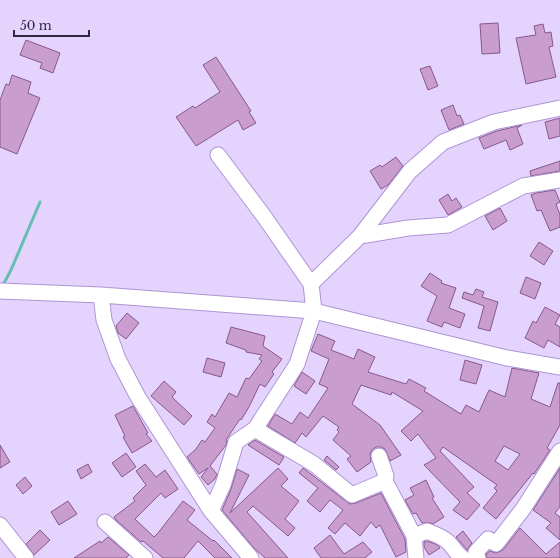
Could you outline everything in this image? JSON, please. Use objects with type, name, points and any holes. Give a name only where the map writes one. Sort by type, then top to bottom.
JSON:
[{"type":"street","points":[[312,284],[360,236],[410,171],[443,142],[494,122],[560,108]]},
{"type":"street","points":[[211,511],[223,485],[236,442],[255,428],[297,364],[314,311],[312,284],[218,155]]},
{"type":"street","points":[[360,236],[408,228],[448,225],[523,186],[560,180]]},
{"type":"street","points":[[0,291],[101,295],[314,311],[507,358],[560,367]]},
{"type":"street","points":[[101,295],[104,320],[118,359],[138,397],[211,511],[251,558]]},
{"type":"street","points":[[255,428],[314,464],[352,495],[385,481]]},
{"type":"street","points":[[478,558],[476,552],[488,539],[496,544],[523,509],[560,451]]},
{"type":"street","points":[[379,456],[386,476],[385,481],[414,536],[416,558]]},
{"type":"street","points":[[105,522],[144,558]]},
{"type":"street","points":[[0,524],[26,558]]},
{"type":"street","points":[[414,536],[427,531],[438,535],[448,542],[463,558]]},
{"type":"building","points":[[498,23],[500,53],[482,54],[480,24]]},
{"type":"building","points":[[543,24],[545,33],[551,32],[553,46],[549,47],[556,77],[526,84],[516,38],[536,35],[534,26]]},
{"type":"building","points":[[26,40],[60,53],[53,73],[40,68],[42,63],[20,55]]},
{"type":"building","points":[[216,57],[251,111],[249,112],[256,123],[243,130],[238,120],[196,146],[176,117],[193,106],[195,108],[220,92],[203,65]]},
{"type":"building","points":[[430,66],[438,86],[428,90],[420,69]]},
{"type":"building","points":[[12,75],[31,82],[28,93],[40,98],[17,154],[0,147],[0,100],[6,84],[9,85]]},
{"type":"building","points":[[453,105],[457,116],[460,115],[464,124],[449,130],[441,110]]},
{"type":"building","points":[[560,118],[560,136],[549,139],[545,122]]},
{"type":"building","points":[[522,125],[517,128],[523,144],[510,150],[506,140],[484,149],[479,138],[497,131]]},
{"type":"building","points":[[396,157],[403,166],[388,185],[381,189],[370,171],[380,165],[382,167]]},
{"type":"building","points":[[560,161],[560,171],[531,176],[530,171]]},
{"type":"building","points":[[555,190],[560,202],[556,204],[560,215],[560,227],[550,231],[541,210],[537,211],[531,195]]},
{"type":"building","points":[[448,194],[452,201],[456,198],[462,207],[448,215],[439,200]]},
{"type":"building","points":[[500,208],[507,221],[493,230],[485,216]]},
{"type":"building","points":[[539,242],[553,251],[544,265],[530,256]]},
{"type":"building","points":[[430,273],[442,281],[441,283],[456,288],[449,308],[465,314],[460,328],[444,322],[442,327],[427,321],[437,296],[421,286]]},
{"type":"building","points":[[526,277],[541,283],[535,299],[520,293]]},
{"type":"building","points":[[476,289],[484,292],[482,297],[498,302],[490,331],[478,328],[484,306],[462,298],[464,292],[473,295]]},
{"type":"building","points":[[545,307],[560,315],[555,324],[560,327],[560,347],[548,340],[544,348],[525,338],[533,321],[536,323]]},
{"type":"building","points":[[127,313],[139,323],[126,339],[118,333],[116,326]]},
{"type":"building","points":[[231,327],[265,336],[263,346],[282,359],[272,372],[274,374],[265,387],[260,384],[249,407],[226,440],[226,445],[210,466],[217,474],[215,479],[208,485],[201,477],[208,468],[199,474],[187,457],[196,449],[202,440],[205,442],[215,428],[207,422],[212,414],[215,417],[229,393],[237,397],[246,378],[249,379],[262,361],[259,359],[262,355],[246,352],[246,350],[226,343]]},
{"type":"building","points":[[318,334],[335,341],[331,350],[354,359],[358,349],[375,357],[368,372],[406,384],[409,379],[426,388],[424,391],[461,414],[466,405],[479,412],[489,390],[505,397],[512,368],[539,373],[531,399],[550,407],[558,383],[560,383],[560,425],[547,448],[550,450],[534,474],[533,473],[496,519],[483,508],[497,491],[494,488],[497,485],[443,447],[440,451],[474,487],[467,493],[480,505],[467,520],[453,510],[460,502],[424,465],[436,458],[418,434],[411,441],[401,431],[423,411],[392,392],[391,395],[361,385],[352,404],[380,425],[401,455],[390,461],[385,449],[376,447],[370,454],[371,462],[357,472],[347,459],[351,456],[333,440],[339,432],[337,430],[339,427],[323,416],[306,437],[302,433],[295,443],[268,426],[275,414],[292,424],[300,412],[308,418],[328,388],[319,384],[329,359],[311,351]],"holes":[[[504,446],[520,454],[508,470],[495,461]]]},
{"type":"building","points":[[207,358],[225,363],[221,377],[203,372]]},
{"type":"building","points":[[465,360],[482,365],[476,384],[460,380]]},
{"type":"building","points":[[302,372],[315,381],[306,394],[294,386]]},
{"type":"building","points":[[164,381],[176,392],[172,397],[192,416],[184,425],[151,396]]},
{"type":"building","points":[[133,406],[148,433],[146,434],[152,441],[132,453],[123,437],[125,436],[115,415]]},
{"type":"building","points":[[255,440],[284,457],[279,465],[248,445]]},
{"type":"building","points":[[0,445],[10,462],[0,468]]},
{"type":"building","points":[[126,453],[136,467],[122,477],[112,463]]},
{"type":"building","points":[[327,456],[339,467],[336,470],[324,460]]},
{"type":"building","points":[[88,464],[92,472],[81,479],[77,470]]},
{"type":"building","points":[[145,464],[156,477],[165,470],[178,489],[165,498],[161,493],[135,519],[154,537],[183,501],[195,510],[187,520],[213,541],[214,540],[232,558],[215,558],[198,541],[184,558],[163,558],[143,541],[141,542],[116,520],[114,517],[135,501],[133,498],[146,485],[136,471]]},
{"type":"building","points":[[278,468],[288,479],[281,486],[299,501],[285,519],[295,528],[288,536],[253,506],[247,512],[288,558],[265,558],[254,548],[222,510],[231,489],[237,469],[249,475],[230,513]]},
{"type":"building","points":[[303,468],[350,504],[381,493],[405,539],[406,552],[396,557],[380,525],[376,528],[371,522],[360,536],[345,523],[335,534],[328,528],[343,510],[330,500],[320,512],[307,501],[318,488],[299,473]]},
{"type":"building","points":[[560,468],[560,507],[555,513],[560,517],[560,540],[546,528],[551,523],[533,510]]},
{"type":"building","points":[[25,477],[32,486],[23,494],[16,485]]},
{"type":"building","points":[[426,480],[434,497],[432,498],[444,517],[433,524],[422,523],[416,513],[413,514],[405,500],[414,495],[410,488]]},
{"type":"building","points":[[68,501],[77,514],[59,525],[51,512]]},
{"type":"building","points":[[520,528],[546,554],[560,542],[560,558],[487,558],[486,554],[490,551],[496,553],[503,550]]},
{"type":"building","points":[[40,530],[50,540],[34,555],[26,544]]},
{"type":"building","points":[[463,531],[472,543],[467,550],[456,537]]},
{"type":"building","points":[[330,535],[344,554],[363,542],[372,552],[365,558],[321,558],[314,548]]},
{"type":"building","points":[[108,537],[129,555],[126,558],[74,558],[100,541],[101,543]]},
{"type":"building","points":[[427,541],[438,545],[440,548],[429,555],[424,547],[424,542]]},
{"type":"waterway","points":[[3,285],[40,202]]}]
